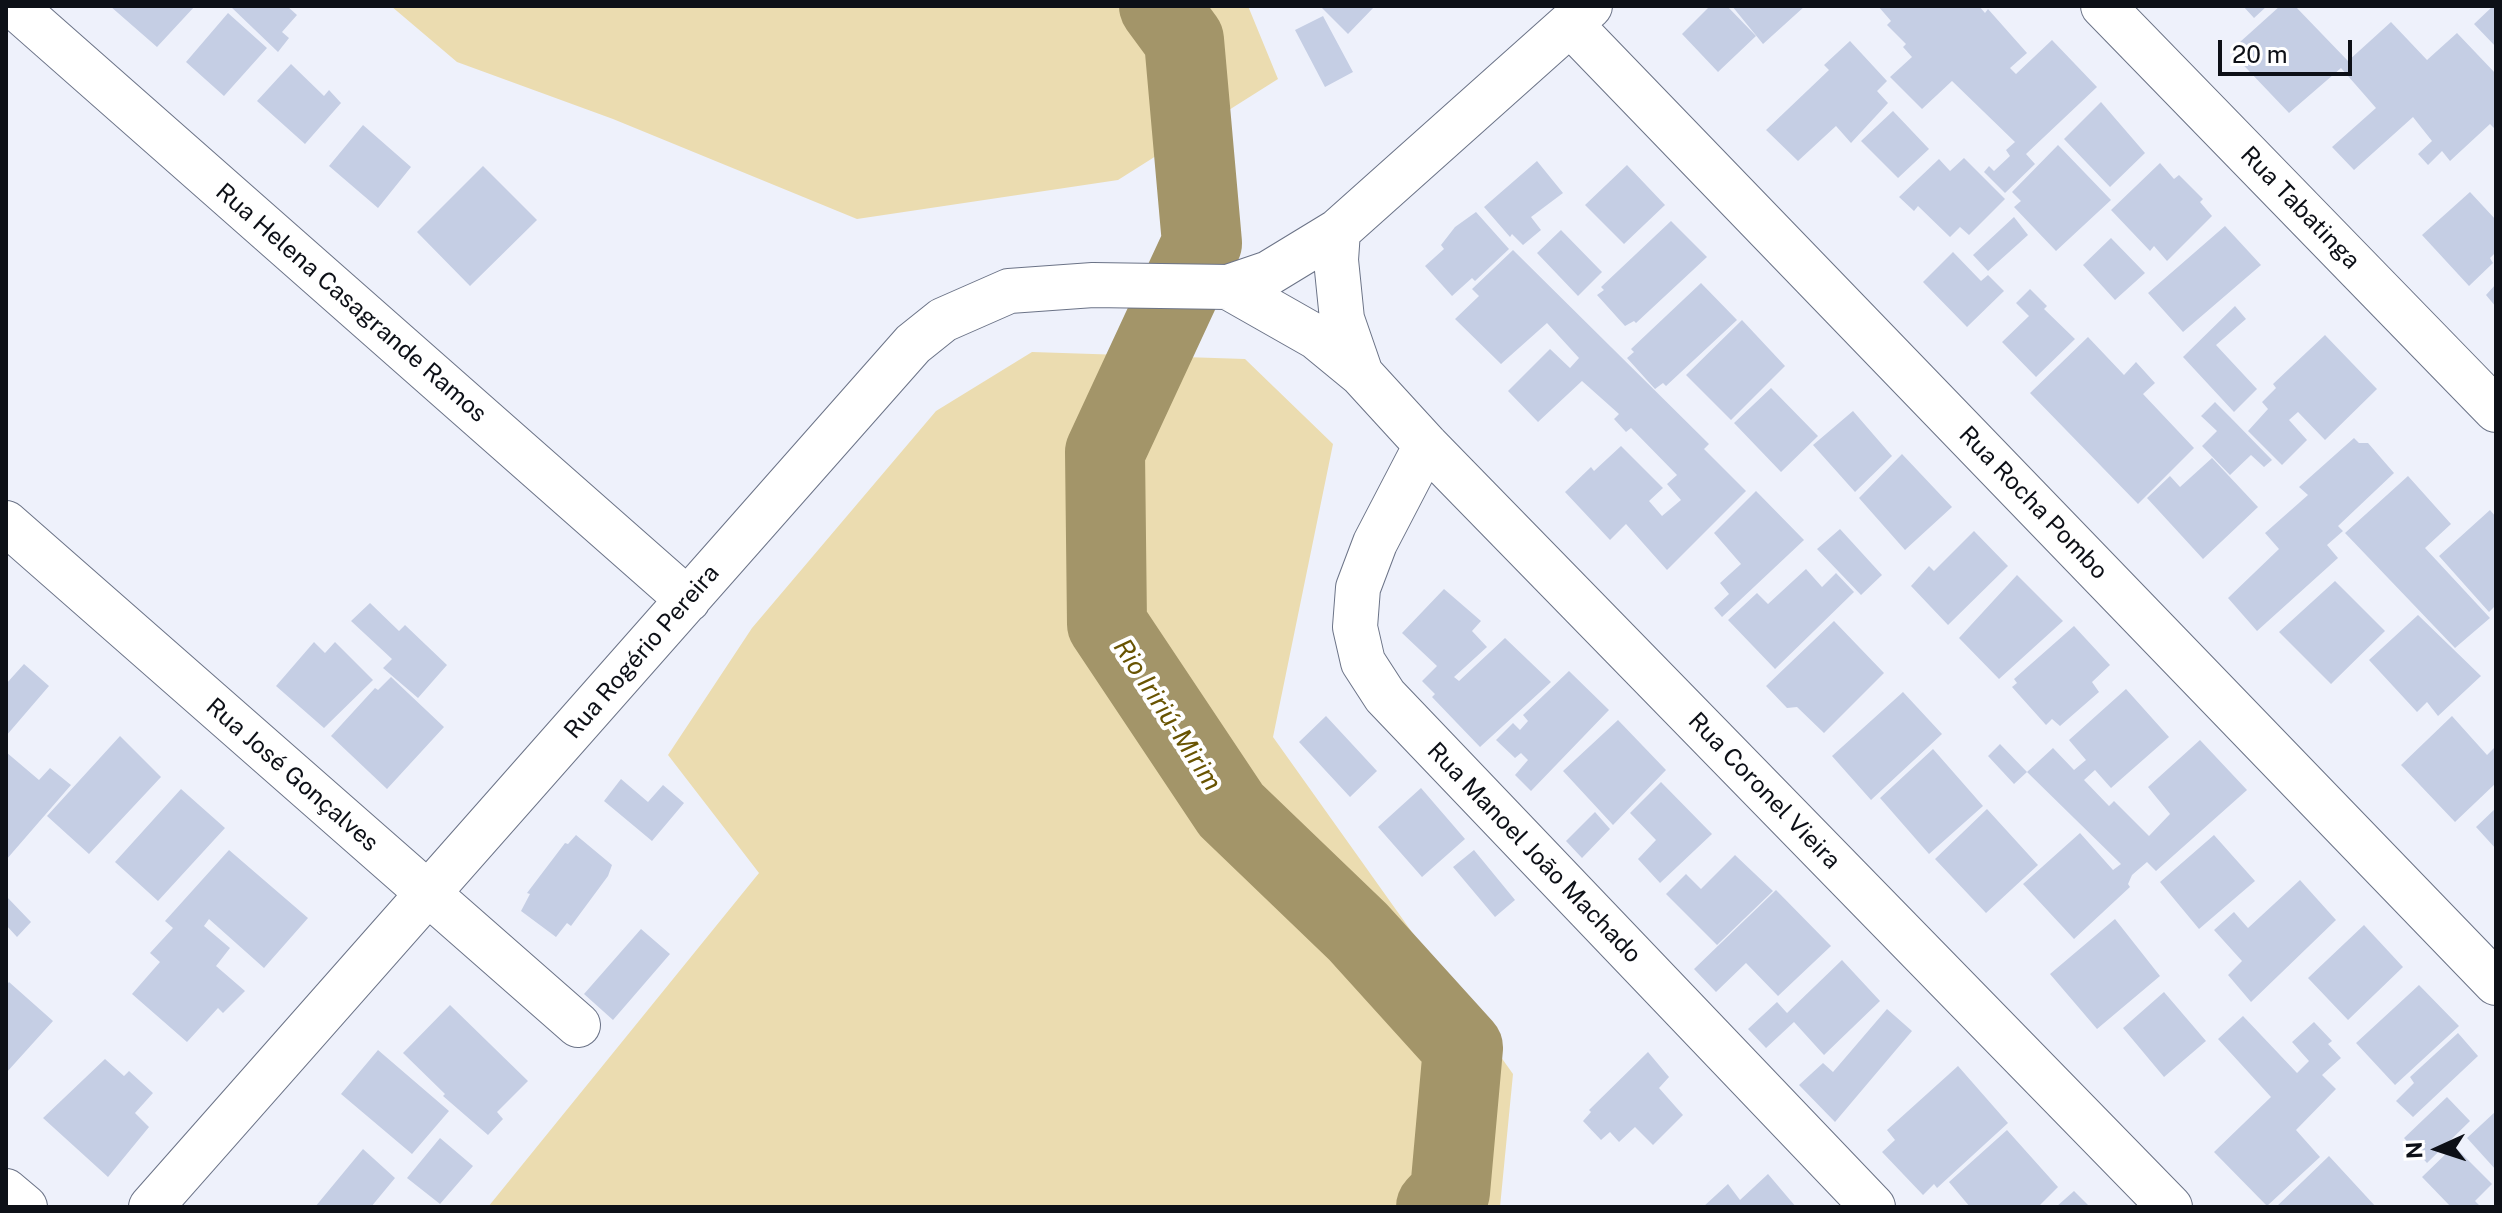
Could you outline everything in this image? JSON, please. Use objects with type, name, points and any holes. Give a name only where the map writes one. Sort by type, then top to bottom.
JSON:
[{"type":"street","name":"Rua Helena Casagrande Ramos","points":[[14,6],[688,600]]},
{"type":"street","name":"Rua Tabatinga","points":[[2103,6],[2496,410]]},
{"type":"street","points":[[1224,287],[1269,273],[1338,231],[1580,15]]},
{"type":"street","name":"Rua Rocha Pombo","points":[[1580,15],[2496,983]]},
{"type":"street","points":[[1338,231],[1340,304],[1350,346],[1361,374]]},
{"type":"street","name":"Rua Rogério Pereira","points":[[151,1207],[913,344],[943,320],[1009,291],[1093,285],[1224,287]]},
{"type":"street","points":[[1224,287],[1316,337],[1361,374]]},
{"type":"street","name":"Rua Coronel Vieira","points":[[1361,374],[1426,445],[2170,1207]]},
{"type":"street","name":"Rua Manoel João Machado","points":[[1426,445],[1375,543],[1358,588],[1355,627],[1363,662],[1385,696],[1873,1207]]},
{"type":"street","name":"Rua José Gonçalves","points":[[6,523],[578,1025]]},
{"type":"street","points":[[6,1191],[25,1207]]},
{"type":"shaded area","points":[[391,6],[1248,6],[1278,79],[1118,180],[857,219],[613,119],[457,62]]},
{"type":"shaded area","points":[[1032,352],[1245,359],[1333,444],[1273,737],[1513,1074],[1500,1207],[488,1207],[759,873],[668,755],[752,628],[936,411]]},
{"type":"building","points":[[110,6],[195,6],[157,47]]},
{"type":"building","points":[[230,6],[287,6],[297,15],[282,32],[289,38],[278,52]]},
{"type":"building","points":[[1320,6],[1375,6],[1348,34]]},
{"type":"building","points":[[1710,6],[1727,6],[1756,36],[1718,72],[1682,34]]},
{"type":"building","points":[[1732,6],[1805,6],[1763,44]]},
{"type":"building","points":[[1878,6],[1979,6],[1985,13],[1988,9],[2027,53],[2010,68],[2016,74],[2052,40],[2097,87],[2026,154],[2035,164],[2005,193],[1984,172],[1989,166],[1994,171],[2010,156],[2006,150],[2015,142],[1952,81],[1922,109],[1890,77],[1912,57],[1903,47],[1906,44],[1887,25],[1891,21]]},
{"type":"building","points":[[2243,6],[2267,6],[2254,18]]},
{"type":"building","points":[[2280,6],[2295,6],[2348,61],[2391,22],[2427,60],[2457,33],[2496,74],[2496,130],[2490,124],[2450,161],[2442,151],[2428,165],[2418,154],[2432,141],[2413,117],[2354,170],[2332,147],[2376,108],[2341,68],[2289,113],[2230,51]]},
{"type":"building","points":[[2496,6],[2496,47],[2474,24]]},
{"type":"building","points":[[228,13],[267,48],[224,96],[186,62]]},
{"type":"building","points":[[1323,16],[1353,72],[1325,87],[1295,30]]},
{"type":"building","points":[[1850,41],[1887,81],[1877,91],[1888,103],[1851,143],[1836,126],[1798,161],[1766,130],[1829,70],[1824,65]]},
{"type":"building","points":[[291,64],[324,96],[329,90],[341,103],[305,144],[257,101]]},
{"type":"building","points":[[2101,102],[2145,153],[2110,187],[2064,139]]},
{"type":"building","points":[[1893,111],[1929,149],[1898,178],[1861,141]]},
{"type":"building","points":[[363,125],[411,167],[378,208],[329,166]]},
{"type":"building","points":[[2058,145],[2111,200],[2056,251],[2014,207],[2021,201],[2012,192]]},
{"type":"building","points":[[1964,158],[2005,199],[1969,235],[1960,227],[1950,237],[1918,206],[1914,211],[1899,197],[1939,159],[1950,171]]},
{"type":"building","points":[[1537,161],[1563,193],[1531,217],[1541,230],[1523,245],[1512,234],[1510,237],[1484,207]]},
{"type":"building","points":[[2160,163],[2174,179],[2179,175],[2203,199],[2200,202],[2212,216],[2167,261],[2154,246],[2150,251],[2111,210]]},
{"type":"building","points":[[1627,165],[1665,205],[1624,244],[1585,205]]},
{"type":"building","points":[[483,166],[537,220],[470,286],[417,232]]},
{"type":"building","points":[[2470,192],[2496,220],[2496,252],[2490,258],[2493,263],[2469,286],[2422,235]]},
{"type":"building","points":[[1476,212],[1509,249],[1475,281],[1472,278],[1452,296],[1425,266],[1444,249],[1441,245],[1455,227]]},
{"type":"building","points":[[2014,217],[2028,235],[1988,271],[1973,255]]},
{"type":"building","points":[[1671,221],[1707,257],[1636,323],[1634,321],[1625,326],[1597,295],[1604,290],[1601,287]]},
{"type":"building","points":[[2225,226],[2261,265],[2183,332],[2148,293]]},
{"type":"building","points":[[1561,230],[1602,272],[1578,296],[1537,253]]},
{"type":"building","points":[[2111,238],[2145,273],[2115,300],[2083,265]]},
{"type":"building","points":[[1513,250],[1709,444],[1704,449],[1746,491],[1667,570],[1626,524],[1610,540],[1565,492],[1591,467],[1594,471],[1621,446],[1663,488],[1649,501],[1662,516],[1681,500],[1667,484],[1677,475],[1631,428],[1626,432],[1614,419],[1619,414],[1582,381],[1538,422],[1508,391],[1550,349],[1570,368],[1579,358],[1547,323],[1501,364],[1455,319],[1479,296],[1472,289]]},
{"type":"building","points":[[1953,252],[1981,281],[1988,275],[2004,291],[1967,327],[1923,282]]},
{"type":"building","points":[[1701,283],[1737,320],[1666,386],[1663,383],[1655,389],[1627,358],[1634,352],[1631,349]]},
{"type":"building","points":[[2496,284],[2496,307],[2486,295]]},
{"type":"building","points":[[2030,289],[2047,306],[2044,309],[2075,339],[2036,377],[2002,342],[2029,316],[2016,303]]},
{"type":"building","points":[[2235,306],[2246,319],[2216,345],[2257,389],[2234,412],[2183,357]]},
{"type":"building","points":[[1742,320],[1785,366],[1731,420],[1686,375]]},
{"type":"building","points":[[2325,335],[2377,389],[2325,440],[2298,412],[2289,420],[2307,440],[2282,465],[2248,431],[2268,409],[2262,402],[2276,388],[2273,384]]},
{"type":"building","points":[[2088,337],[2124,375],[2136,362],[2155,383],[2143,394],[2194,448],[2138,504],[2030,393]]},
{"type":"building","points":[[1771,388],[1818,436],[1781,472],[1734,423]]},
{"type":"building","points":[[2215,402],[2272,460],[2264,467],[2251,455],[2230,475],[2202,446],[2217,431],[2201,416]]},
{"type":"building","points":[[1853,411],[1892,456],[1855,492],[1813,445]]},
{"type":"building","points":[[2354,438],[2359,443],[2368,443],[2394,473],[2338,526],[2343,531],[2327,545],[2338,558],[2257,631],[2228,598],[2279,549],[2265,533],[2308,495],[2299,487]]},
{"type":"building","points":[[1902,454],[1952,507],[1905,550],[1859,498]]},
{"type":"building","points":[[2212,458],[2258,507],[2203,559],[2147,498],[2170,476],[2180,487]]},
{"type":"building","points":[[2408,476],[2451,524],[2425,548],[2490,618],[2455,648],[2345,533]]},
{"type":"building","points":[[1756,491],[1804,540],[1722,617],[1714,608],[1729,594],[1720,583],[1741,564],[1714,533]]},
{"type":"building","points":[[2490,510],[2496,517],[2496,605],[2489,612],[2439,556]]},
{"type":"building","points":[[1840,529],[1882,575],[1861,595],[1817,549]]},
{"type":"building","points":[[1974,531],[2008,566],[1948,625],[1911,586],[1929,566],[1934,571]]},
{"type":"building","points":[[1806,569],[1822,587],[1836,573],[1854,592],[1775,669],[1728,620],[1757,593],[1768,604]]},
{"type":"building","points":[[2017,575],[2063,621],[1999,679],[1959,638]]},
{"type":"building","points":[[2335,581],[2385,631],[2331,684],[2279,632]]},
{"type":"building","points":[[1444,589],[1481,621],[1472,631],[1487,647],[1454,677],[1459,681],[1505,638],[1551,682],[1480,747],[1432,697],[1435,694],[1422,681],[1437,666],[1402,633]]},
{"type":"building","points":[[370,603],[399,631],[405,625],[447,665],[418,698],[383,668],[392,659],[351,621]]},
{"type":"building","points":[[2418,615],[2481,676],[2438,716],[2427,702],[2417,712],[2369,660]]},
{"type":"building","points":[[1834,621],[1884,673],[1824,733],[1797,707],[1787,708],[1766,686]]},
{"type":"building","points":[[2074,626],[2110,665],[2092,682],[2099,692],[2060,726],[2052,719],[2046,725],[2012,687],[2017,683],[2014,679]]},
{"type":"building","points":[[314,642],[325,653],[335,642],[373,680],[324,728],[276,686]]},
{"type":"building","points":[[24,664],[49,686],[6,736],[6,684]]},
{"type":"building","points":[[1569,671],[1609,710],[1531,791],[1515,775],[1528,760],[1521,753],[1515,758],[1496,740],[1513,723],[1520,730],[1528,721],[1523,715]]},
{"type":"building","points":[[391,677],[444,727],[387,789],[331,736],[375,688],[378,690]]},
{"type":"building","points":[[2126,689],[2169,737],[2111,788],[2095,770],[2084,780],[2109,806],[2114,801],[2149,836],[2170,814],[2148,787],[2200,740],[2247,790],[2156,871],[2147,862],[2132,875],[2128,884],[2130,887],[2074,939],[2023,884],[2080,833],[2113,870],[2121,864],[2027,772],[2053,748],[2074,770],[2086,760],[2069,740]]},
{"type":"building","points":[[1903,692],[1942,734],[1871,800],[1832,756]]},
{"type":"building","points":[[1326,716],[1377,771],[1350,797],[1299,742]]},
{"type":"building","points":[[2452,716],[2487,755],[2496,746],[2496,783],[2455,822],[2401,765]]},
{"type":"building","points":[[1618,720],[1666,770],[1613,825],[1563,771]]},
{"type":"building","points":[[120,736],[161,777],[89,854],[47,816]]},
{"type":"building","points":[[2000,744],[2027,772],[2014,784],[1988,756]]},
{"type":"building","points":[[1933,749],[1983,806],[1929,854],[1880,798]]},
{"type":"building","points":[[6,752],[39,780],[50,768],[71,785],[6,860]]},
{"type":"building","points":[[621,779],[648,802],[663,785],[684,803],[652,841],[604,801]]},
{"type":"building","points":[[1661,782],[1712,834],[1660,883],[1638,859],[1656,840],[1630,813]]},
{"type":"building","points":[[1421,788],[1465,839],[1422,877],[1378,827]]},
{"type":"building","points":[[181,789],[225,828],[158,901],[115,862]]},
{"type":"building","points":[[2496,808],[2496,849],[2476,827]]},
{"type":"building","points":[[1987,809],[2038,865],[1986,913],[1935,859]]},
{"type":"building","points":[[1595,812],[1610,829],[1582,858],[1566,841]]},
{"type":"building","points":[[576,835],[612,865],[608,876],[571,926],[567,923],[556,937],[521,911],[530,894],[527,893],[565,843],[568,844]]},
{"type":"building","points":[[2214,835],[2255,881],[2199,929],[2160,882]]},
{"type":"building","points":[[229,850],[308,918],[264,968],[209,919],[204,926],[230,948],[216,966],[245,991],[223,1013],[218,1008],[187,1042],[132,994],[160,962],[150,953],[173,928],[165,921]]},
{"type":"building","points":[[1474,850],[1515,900],[1495,917],[1453,867]]},
{"type":"building","points":[[1735,855],[1773,891],[1717,945],[1666,894],[1686,874],[1701,889]]},
{"type":"building","points":[[2300,880],[2336,920],[2251,1002],[2228,975],[2242,961],[2214,930],[2234,912],[2248,928]]},
{"type":"building","points":[[1776,890],[1831,946],[1778,996],[1746,963],[1716,992],[1694,969]]},
{"type":"building","points":[[6,896],[31,922],[17,937],[6,925]]},
{"type":"building","points":[[2115,919],[2160,976],[2097,1029],[2050,974]]},
{"type":"building","points":[[2364,925],[2403,967],[2348,1020],[2308,978]]},
{"type":"building","points":[[641,929],[670,954],[613,1020],[584,994]]},
{"type":"building","points":[[1842,960],[1880,1001],[1824,1055],[1794,1022],[1766,1048],[1748,1029],[1777,1002],[1787,1013]]},
{"type":"building","points":[[9,982],[53,1021],[6,1073],[6,986]]},
{"type":"building","points":[[2419,985],[2459,1026],[2395,1085],[2356,1043]]},
{"type":"building","points":[[2164,992],[2206,1041],[2164,1077],[2123,1028]]},
{"type":"building","points":[[450,1005],[528,1081],[497,1112],[503,1119],[488,1135],[443,1096],[445,1094],[403,1053]]},
{"type":"building","points":[[1887,1009],[1912,1031],[1835,1122],[1799,1085],[1823,1063],[1833,1072]]},
{"type":"building","points":[[2243,1016],[2297,1073],[2309,1061],[2292,1042],[2314,1022],[2332,1041],[2328,1044],[2341,1058],[2322,1075],[2336,1089],[2296,1130],[2320,1157],[2267,1206],[2214,1152],[2271,1097],[2218,1039]]},
{"type":"building","points":[[2458,1033],[2478,1056],[2413,1117],[2396,1101],[2414,1083],[2410,1077]]},
{"type":"building","points":[[378,1050],[449,1111],[412,1154],[341,1094]]},
{"type":"building","points":[[1648,1052],[1669,1077],[1659,1088],[1683,1115],[1653,1145],[1635,1127],[1619,1142],[1610,1132],[1601,1140],[1583,1121],[1591,1112],[1589,1110]]},
{"type":"building","points":[[105,1059],[124,1076],[129,1071],[153,1093],[135,1113],[149,1127],[108,1177],[43,1118]]},
{"type":"building","points":[[1958,1066],[2008,1123],[1937,1188],[1934,1184],[1923,1195],[1882,1152],[1895,1140],[1887,1130]]},
{"type":"building","points":[[2447,1097],[2470,1121],[2427,1163],[2404,1138]]},
{"type":"building","points":[[2496,1111],[2496,1170],[2467,1138]]},
{"type":"building","points":[[2007,1130],[2058,1187],[2038,1207],[1970,1207],[1949,1182]]},
{"type":"building","points":[[440,1138],[473,1166],[440,1204],[407,1178]]},
{"type":"building","points":[[2454,1146],[2492,1184],[2475,1201],[2481,1207],[2451,1207],[2422,1177]]},
{"type":"building","points":[[363,1149],[395,1178],[371,1207],[315,1207]]},
{"type":"building","points":[[2329,1156],[2376,1207],[2276,1207]]},
{"type":"building","points":[[1768,1174],[1796,1207],[1703,1207],[1728,1184],[1740,1200]]},
{"type":"building","points":[[2074,1191],[2090,1207],[2056,1207]]},
{"type":"waterway","name":"Rio Iririú-Mirim","points":[[1159,6],[1184,40],[1202,243],[1105,452],[1107,624],[1231,810],[1358,932],[1463,1048],[1450,1192],[1436,1207]]}]
